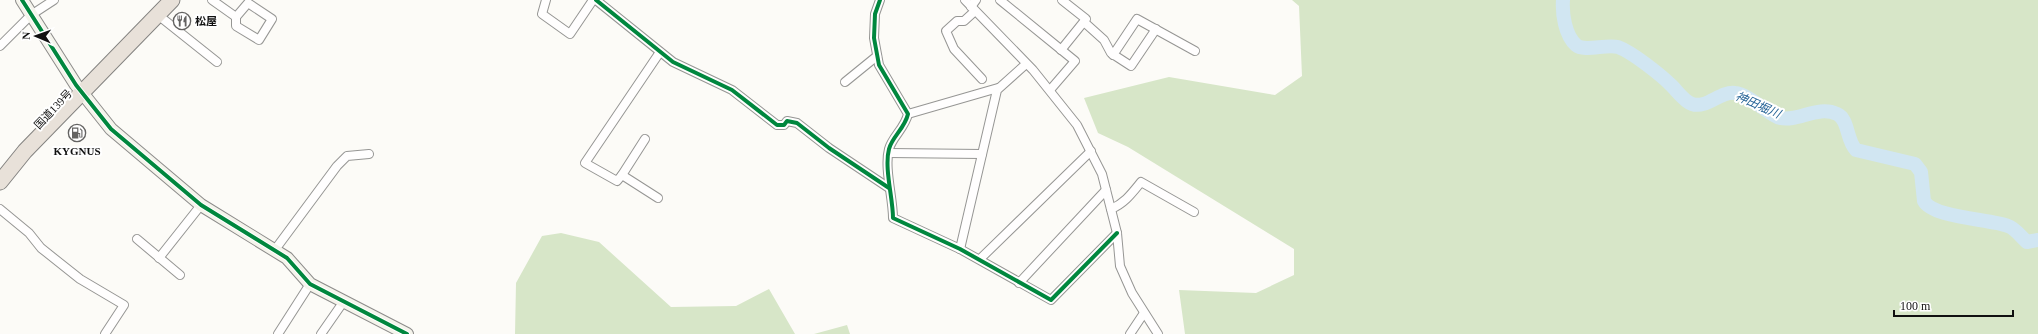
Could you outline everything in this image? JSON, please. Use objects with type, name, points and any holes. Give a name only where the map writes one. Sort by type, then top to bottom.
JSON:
[{"type":"highway","name":"国道139号","points":[[0,169],[159,7],[172,0]]},
{"type":"highway","name":"国道139号","points":[[0,182],[79,88]]},
{"type":"street","points":[[22,0],[79,88],[111,129],[201,205],[287,258],[310,284],[407,334]]},
{"type":"street","points":[[0,46],[31,15],[54,0]]},
{"type":"street","points":[[212,0],[236,17]]},
{"type":"street","points":[[546,0],[542,14],[570,34],[593,0]]},
{"type":"street","points":[[596,0],[673,62],[732,90],[777,125],[784,125],[787,121],[797,123],[829,148],[889,188]]},
{"type":"street","points":[[880,0],[875,14],[874,38],[879,65],[908,114],[907,122],[889,149],[889,188],[892,201],[893,218],[980,259],[1019,283],[1051,300],[1117,233]]},
{"type":"street","points":[[965,0],[998,32],[1050,90],[1077,125],[1102,174],[1117,233],[1120,266],[1132,293],[1158,334]]},
{"type":"street","points":[[976,0],[973,9],[964,21],[957,21],[946,31],[954,49],[982,79]]},
{"type":"street","points":[[1000,0],[1075,60],[1050,90]]},
{"type":"street","points":[[1062,0],[1086,19],[1062,50]]},
{"type":"street","points":[[248,3],[272,19],[259,40],[236,26],[236,17],[248,3]]},
{"type":"street","points":[[159,7],[217,62]]},
{"type":"street","points":[[1113,55],[1137,19],[1195,51]]},
{"type":"street","points":[[1084,22],[1104,40],[1113,55],[1131,66],[1156,29]]},
{"type":"street","points":[[646,140],[617,181],[584,163],[660,52]]},
{"type":"street","points":[[845,82],[877,56]]},
{"type":"street","points":[[908,114],[998,88],[1026,64]]},
{"type":"street","points":[[960,249],[998,88]]},
{"type":"street","points":[[980,259],[1091,151]]},
{"type":"street","points":[[889,153],[982,154]]},
{"type":"street","points":[[274,250],[337,166],[347,156],[369,154]]},
{"type":"street","points":[[622,175],[658,198]]},
{"type":"street","points":[[1111,209],[1118,206],[1130,196],[1141,182],[1194,212]]},
{"type":"street","points":[[1019,283],[1106,190]]},
{"type":"street","points":[[159,258],[201,205]]},
{"type":"street","points":[[0,209],[29,233],[41,248],[80,280],[124,305],[105,334]]},
{"type":"street","points":[[137,240],[180,275]]},
{"type":"street","points":[[278,334],[310,284]]},
{"type":"street","points":[[321,334],[344,301]]},
{"type":"street","points":[[1130,334],[1144,313]]},
{"type":"green space","points":[[1292,0],[2038,0],[2038,334],[1185,334],[1179,290],[1256,293],[1294,275],[1294,249],[1128,147],[1098,133],[1084,98],[1169,77],[1275,95],[1302,76],[1299,6]]},
{"type":"green space","points":[[561,233],[599,242],[671,307],[736,306],[769,289],[795,334],[515,334],[516,283],[542,236]]},
{"type":"green space","points":[[847,325],[850,334],[814,334]]},
{"type":"waterway","name":"神田堀川","points":[[1563,0],[1565,24],[1569,36],[1576,45],[1584,48],[1613,46],[1624,50],[1654,70],[1689,103],[1698,105],[1703,104],[1729,93],[1735,93],[1747,97],[1780,118],[1794,118],[1823,111],[1837,114],[1844,120],[1850,141],[1856,150],[1915,164],[1921,172],[1924,201],[1929,207],[1950,215],[2011,227],[2027,242],[2038,240]]},
{"type":"cycle path","points":[[22,0],[76,85],[111,129],[201,205],[287,258],[310,284],[407,334]]},
{"type":"cycle path","points":[[596,0],[673,62],[732,90],[777,125],[784,125],[787,121],[797,123],[829,148],[889,188]]},
{"type":"cycle path","points":[[880,0],[875,14],[874,38],[879,65],[908,114],[904,124],[893,140],[889,149],[888,174],[893,218],[960,249],[1051,300],[1117,233]]},
{"type":"place","name":"松屋","points":[[182,21]]},
{"type":"place","name":"KYGNUS","points":[[77,133]]}]
